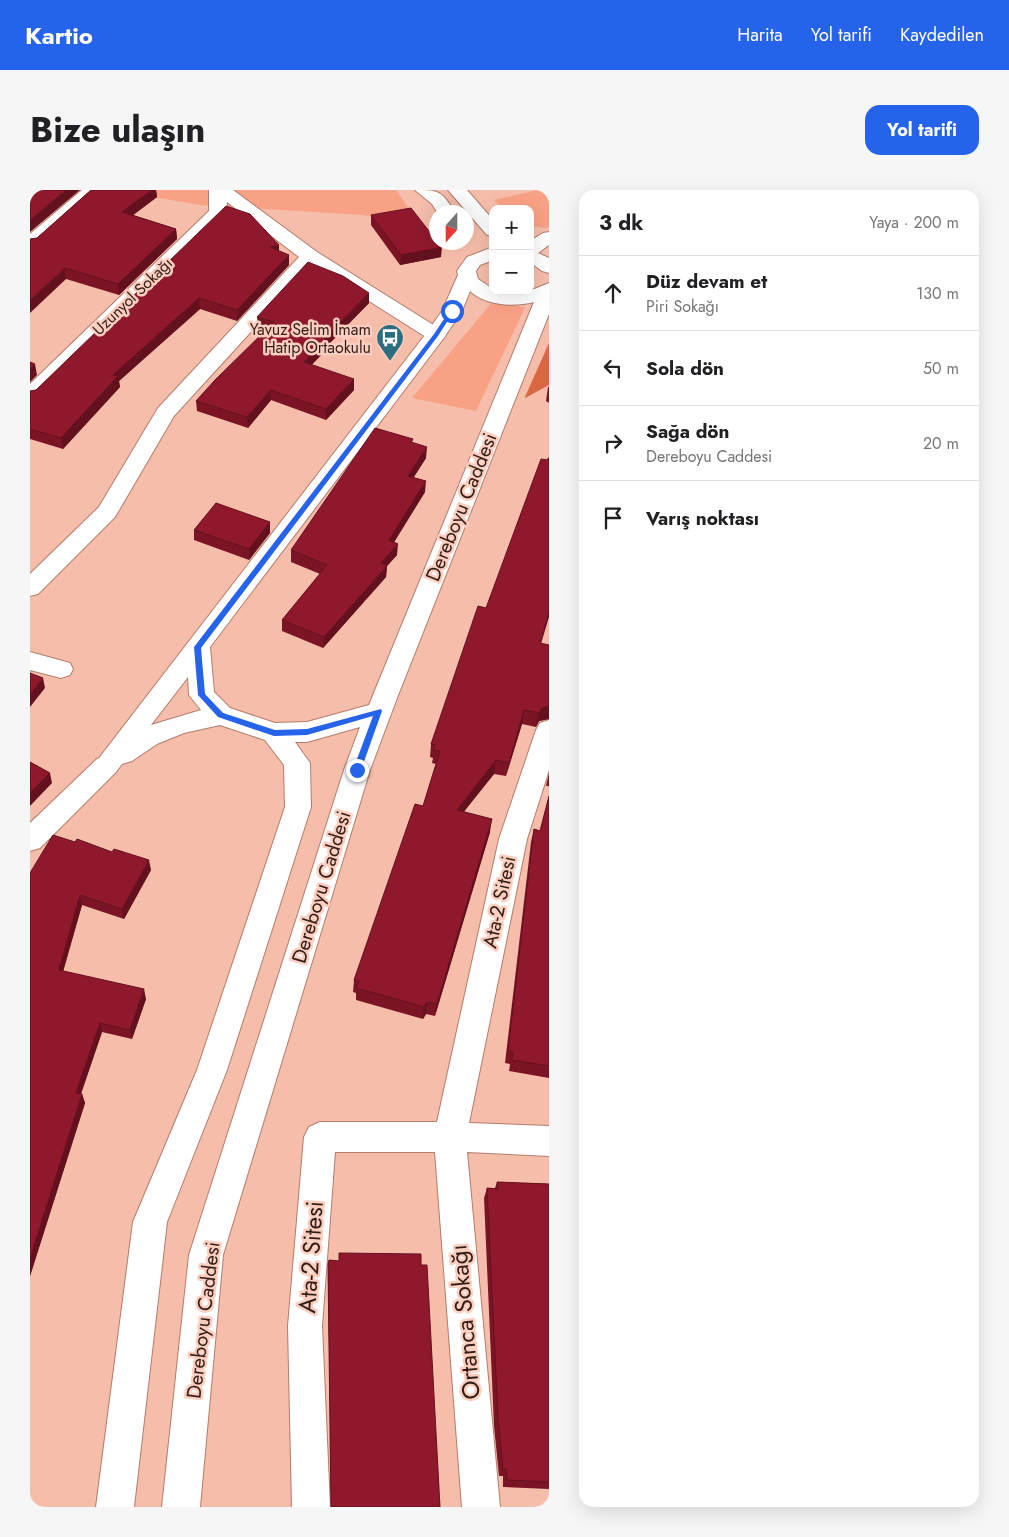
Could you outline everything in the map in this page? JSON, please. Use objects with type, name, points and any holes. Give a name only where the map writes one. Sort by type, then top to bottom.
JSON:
[{"type":"main road","points":[[30,243],[93,190]]},
{"type":"main road","name":"Uzunyol Sokağı","points":[[220,190],[310,256],[436,335]]},
{"type":"main road","name":"Uzunyol Sokağı","points":[[30,395],[218,212],[220,190]]},
{"type":"main road","points":[[424,190],[442,205]]},
{"type":"main road","points":[[466,191],[489,225]]},
{"type":"main road","points":[[534,247],[549,237]]},
{"type":"main road","points":[[30,840],[106,766],[436,335],[452,311],[465,266],[489,254]]},
{"type":"main road","points":[[30,588],[107,512],[166,413],[310,256]]},
{"type":"main road","points":[[534,258],[549,267]]},
{"type":"main road","name":"Dereboyu Caddesi","points":[[465,266],[471,284],[479,291],[504,299],[531,298],[549,289]]},
{"type":"main road","name":"Dereboyu Caddesi","points":[[181,1507],[206,1255],[357,770],[378,711],[549,289]]},
{"type":"main road","points":[[198,647],[202,695],[221,715],[274,733],[307,732],[378,711]]},
{"type":"main road","points":[[30,662],[61,669]]},
{"type":"main road","points":[[106,766],[148,737],[179,725],[221,715]]},
{"type":"main road","name":"Ata-2 Sitesi","points":[[450,1137],[513,838],[549,730]]},
{"type":"main road","points":[[114,1507],[150,1222],[212,1070],[298,807],[296,763],[274,733]]},
{"type":"main road","name":"Ata-2 Sitesi","points":[[311,1507],[306,1326],[320,1137],[450,1137],[549,1141]]},
{"type":"main road","name":"Ortanca Sokağı","points":[[450,1137],[480,1507]]},
{"type":"shaded area","points":[[114,190],[396,190],[420,225],[363,215],[200,205]]},
{"type":"shaded area","points":[[537,190],[549,190],[549,227],[534,227],[534,205],[499,205],[494,200]]},
{"type":"shaded area","points":[[494,300],[525,308],[476,411],[412,398]]},
{"type":"shaded area","points":[[549,343],[549,385],[525,398],[525,397]]},
{"type":"building","points":[[30,190],[66,190],[30,220]]},
{"type":"building","points":[[91,190],[152,190],[122,212],[176,229],[118,284],[65,268],[30,300],[30,239],[37,238]]},
{"type":"building","points":[[226,206],[250,214],[279,245],[270,247],[289,255],[237,310],[199,298],[113,375],[118,376],[61,438],[30,429],[30,391],[36,390]]},
{"type":"building","points":[[411,208],[429,231],[429,250],[401,255],[371,215]]},
{"type":"building","points":[[308,262],[343,276],[369,293],[304,362],[354,379],[326,409],[271,390],[247,417],[196,401],[274,322],[257,317]]},
{"type":"building","points":[[30,362],[35,364],[30,369]]},
{"type":"building","points":[[375,428],[413,439],[411,442],[427,447],[408,476],[426,481],[389,540],[398,544],[381,563],[387,566],[324,637],[282,620],[327,565],[291,550]]},
{"type":"building","points":[[548,458],[549,612],[540,643],[549,645],[549,706],[542,708],[539,713],[524,710],[509,763],[496,760],[457,810],[492,819],[437,1004],[427,1002],[424,1007],[356,988],[359,981],[354,980],[415,804],[423,806],[440,751],[434,750],[435,745],[431,744],[478,606],[486,608],[541,459],[548,460]]},
{"type":"building","points":[[216,503],[270,522],[249,549],[194,530]]},
{"type":"building","points":[[30,673],[43,678],[30,694]]},
{"type":"building","points":[[30,762],[50,773],[30,793]]},
{"type":"building","points":[[549,796],[549,1066],[512,1060],[513,1052],[508,1051],[534,829],[540,831]]},
{"type":"building","points":[[53,835],[75,842],[77,839],[112,852],[114,849],[149,860],[122,909],[80,895],[59,970],[144,989],[130,1030],[100,1023],[76,1093],[82,1094],[30,1259],[30,873]]},
{"type":"building","points":[[497,1182],[549,1184],[549,1482],[507,1480],[506,1469],[503,1469],[498,1418],[487,1188],[498,1189]]},
{"type":"building","points":[[339,1253],[421,1254],[421,1265],[427,1265],[440,1507],[331,1507],[328,1264],[329,1260],[339,1261]]},
{"type":"place","name":"Yavuz Selim İmam Hatip Ortaokulu","points":[[390,362]]},
{"type":"route","points":[[357,770],[378,711],[307,732],[274,733],[221,715],[202,695],[198,673],[198,647],[436,335],[452,311]]}]
